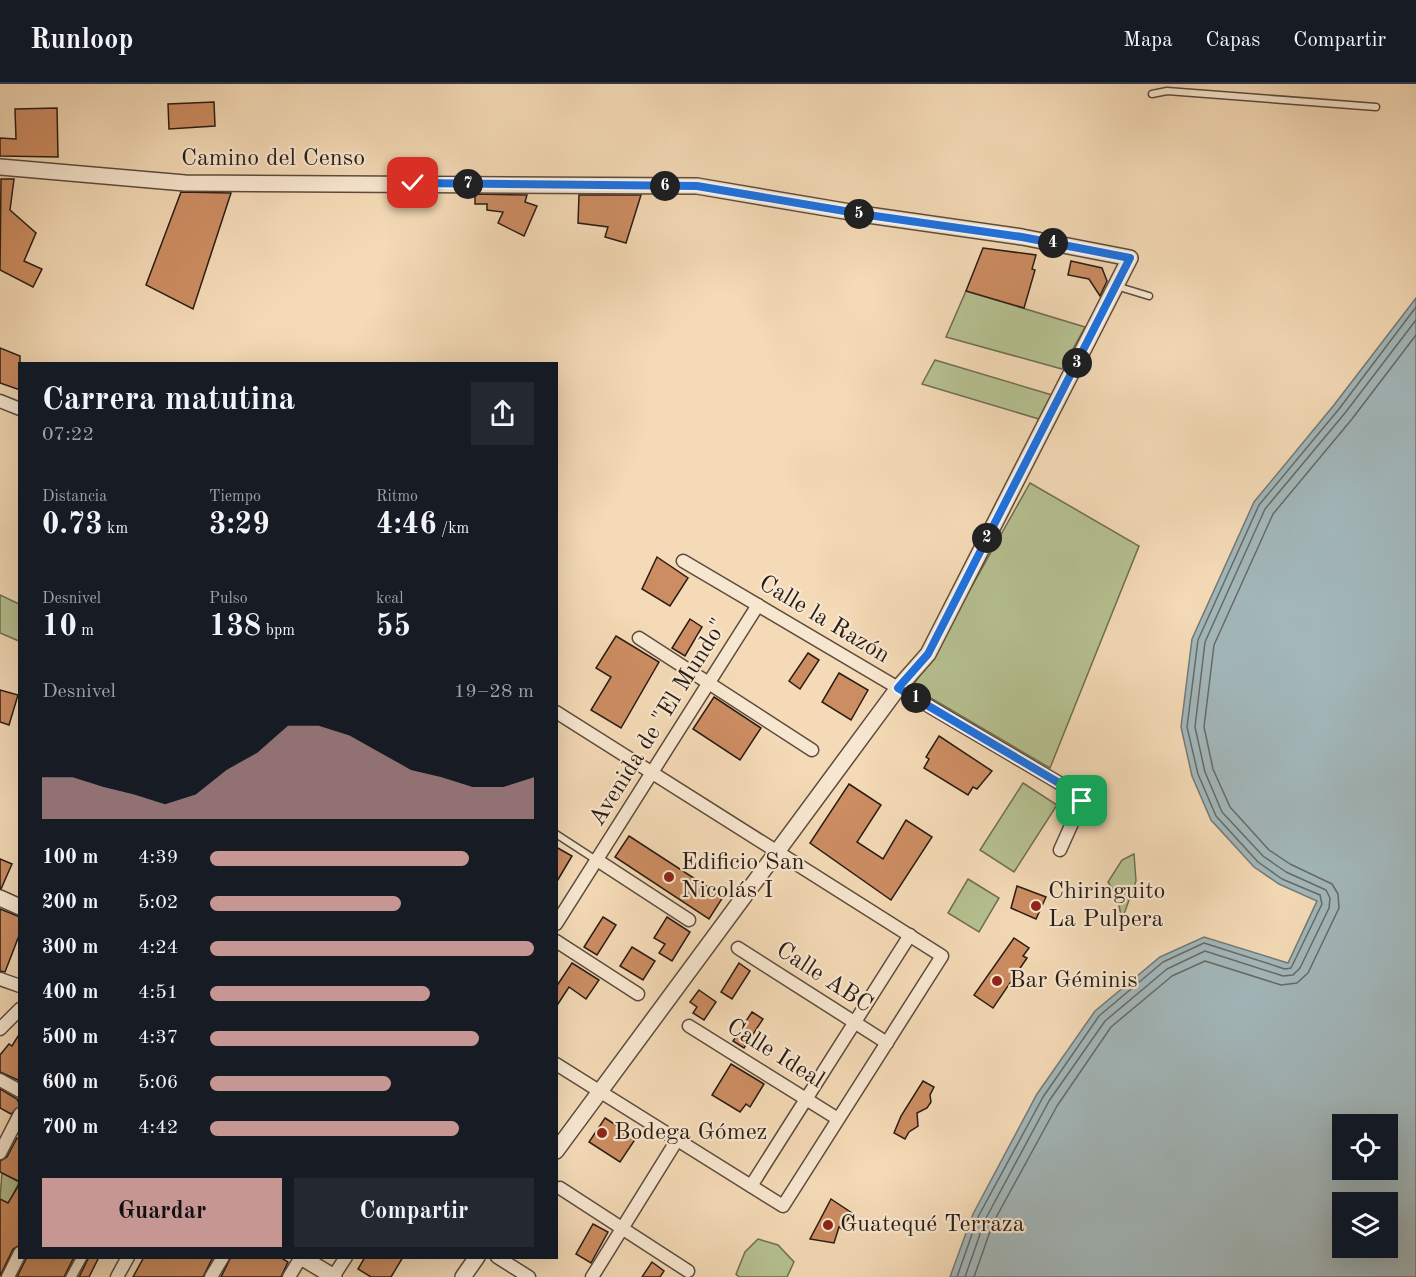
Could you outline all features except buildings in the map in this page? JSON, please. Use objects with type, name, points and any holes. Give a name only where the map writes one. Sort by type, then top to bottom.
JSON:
[{"type":"street","name":"Camino del Censo","points":[[0,167],[185,183],[697,186],[868,215],[1022,237],[1130,258],[928,654],[898,688],[558,1148]]},
{"type":"street","points":[[0,401],[18,408]]},
{"type":"street","name":"Calle la Razón","points":[[683,561],[1071,790],[1082,801],[1060,850]]},
{"type":"street","name":"Avenida de \"El Mundo\"","points":[[558,921],[758,605]]},
{"type":"street","points":[[639,638],[812,750]]},
{"type":"street","points":[[558,713],[942,956],[783,1206],[558,1065]]},
{"type":"street","points":[[597,860],[689,920]]},
{"type":"street","points":[[0,898],[18,906]]},
{"type":"street","points":[[751,1186],[910,935]]},
{"type":"street","points":[[558,942],[638,994]]},
{"type":"street","name":"Calle ABC","points":[[738,948],[887,1043]]},
{"type":"street","points":[[0,979],[18,985]]},
{"type":"street","points":[[0,1029],[18,1012]]},
{"type":"street","name":"Calle Ideal","points":[[689,1026],[838,1119]]},
{"type":"street","points":[[0,1080],[18,1090]]},
{"type":"street","points":[[0,1153],[18,1118]]},
{"type":"street","points":[[592,1277],[677,1140]]},
{"type":"street","points":[[560,1188],[688,1271]]},
{"type":"street","points":[[8,1277],[18,1257]]},
{"type":"street","points":[[72,1277],[81,1259]]},
{"type":"street","points":[[117,1277],[127,1259]]},
{"type":"street","points":[[211,1277],[222,1259]]},
{"type":"street","points":[[289,1277],[300,1259]]},
{"type":"street","points":[[304,1259],[333,1277],[345,1259]]},
{"type":"street","points":[[463,1277],[476,1259]]},
{"type":"street","points":[[500,1259],[529,1277]]},
{"type":"lane","points":[[1152,94],[1167,91],[1376,107]]},
{"type":"lane","points":[[1116,286],[1149,296]]},
{"type":"lane","points":[[558,835],[597,860]]},
{"type":"green space","points":[[966,291],[1085,327],[1062,369],[946,337]]},
{"type":"green space","points":[[935,360],[1052,395],[1039,419],[922,384]]},
{"type":"green space","points":[[1030,483],[1139,546],[1050,768],[912,687],[932,657]]},
{"type":"green space","points":[[0,595],[18,604],[18,641],[0,633]]},
{"type":"green space","points":[[1023,783],[1057,805],[1014,872],[980,850]]},
{"type":"green space","points":[[1134,854],[1136,881],[1124,914],[1121,915],[1117,896],[1108,882],[1122,860]]},
{"type":"green space","points":[[968,879],[999,898],[979,932],[948,913]]},
{"type":"green space","points":[[2,1173],[18,1181],[18,1184],[9,1204],[0,1199]]},
{"type":"green space","points":[[758,1239],[778,1245],[794,1262],[787,1277],[739,1277],[736,1274],[745,1252]]},
{"type":"water","points":[[1416,298],[1416,1277],[950,1277],[973,1214],[1037,1094],[1095,1011],[1160,957],[1204,937],[1288,963],[1317,901],[1279,884],[1254,867],[1211,820],[1192,776],[1181,727],[1192,639],[1254,502],[1334,405]]},
{"type":"place","name":"Edificio San Nicolás I","points":[[669,877]]},
{"type":"place","name":"Chiringuito La Pulpera","points":[[1036,906]]},
{"type":"place","name":"Bar Géminis","points":[[997,981]]},
{"type":"place","name":"Bodega Gómez","points":[[602,1133]]},
{"type":"place","name":"Guatequé Terraza","points":[[828,1225]]},
{"type":"route","points":[[413,183],[697,186],[868,215],[1022,237],[1130,258],[928,654],[898,688],[1071,790],[1082,801]]}]
